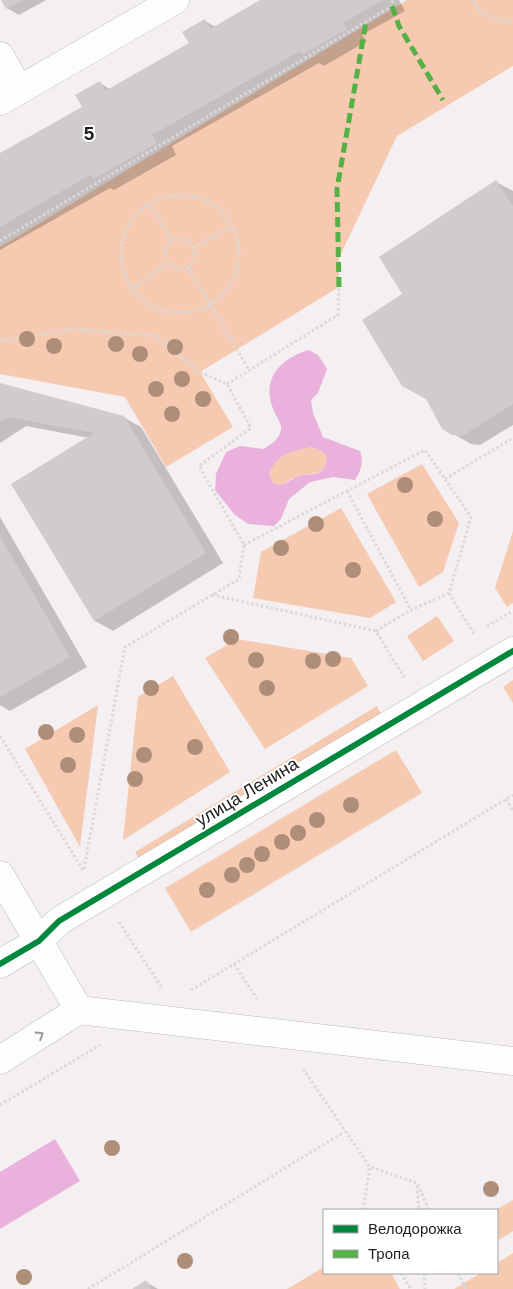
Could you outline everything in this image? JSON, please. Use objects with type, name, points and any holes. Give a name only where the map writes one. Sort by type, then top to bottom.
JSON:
[{"type":"street","points":[[0,56],[9,96],[175,0]]},
{"type":"street","name":"улица Ленина","points":[[0,964],[39,941],[59,921],[513,651]]},
{"type":"street","points":[[0,875],[80,1010]]},
{"type":"street","points":[[0,1060],[80,1010],[513,1060]]},
{"type":"path","points":[[0,241],[392,6],[393,0]]},
{"type":"path","points":[[474,0],[476,8],[492,18],[513,22]]},
{"type":"path","points":[[185,195],[202,199],[222,213],[232,226],[238,246],[238,262],[231,282],[223,295],[209,305],[198,310],[179,313],[162,310],[148,304],[132,289],[124,273],[120,255],[123,238],[131,220],[149,203],[168,196],[185,195]]},
{"type":"path","points":[[149,203],[172,240]]},
{"type":"path","points":[[194,247],[232,226]]},
{"type":"path","points":[[185,238],[194,247],[195,259],[188,267],[178,269],[167,263],[164,251],[172,240],[185,238]]},
{"type":"path","points":[[132,289],[167,263]]},
{"type":"path","points":[[188,267],[249,370]]},
{"type":"path","points":[[227,384],[338,315],[339,287]]},
{"type":"path","points":[[0,341],[75,329],[157,336],[199,372],[227,384],[251,428],[199,466],[244,544],[239,578],[125,647],[84,871]]},
{"type":"path","points":[[445,479],[513,438]]},
{"type":"path","points":[[244,544],[424,450],[471,517],[449,593],[474,634]]},
{"type":"path","points":[[347,491],[411,610]]},
{"type":"path","points":[[212,595],[376,631],[411,610],[449,593]]},
{"type":"path","points":[[376,631],[421,706]]},
{"type":"path","points":[[0,736],[84,871],[171,1002],[146,1018]]},
{"type":"path","points":[[187,993],[513,795]]},
{"type":"path","points":[[506,799],[513,811]]},
{"type":"path","points":[[0,1105],[101,1045]]},
{"type":"path","points":[[88,1289],[344,1132]]},
{"type":"path","points":[[363,1209],[370,1167],[416,1182],[429,1209]]},
{"type":"path","points":[[416,1182],[419,1209]]},
{"type":"path","points":[[402,1274],[411,1289]]},
{"type":"path","points":[[424,1274],[425,1289]]},
{"type":"path","points":[[458,1274],[466,1289]]},
{"type":"shaded area","points":[[407,0],[513,0],[513,66],[397,136],[339,258],[339,287],[200,372],[233,427],[166,467],[125,397],[0,374],[0,247]]},
{"type":"shaded area","points":[[309,350],[318,355],[327,369],[318,393],[311,400],[313,413],[323,437],[360,451],[362,462],[360,469],[355,480],[333,477],[310,482],[289,499],[281,519],[274,526],[248,524],[234,514],[215,490],[216,474],[226,452],[240,446],[264,449],[277,438],[281,427],[270,400],[271,380],[281,365]],"holes":[[[311,447],[320,450],[327,456],[323,469],[320,472],[303,475],[284,483],[274,484],[269,474],[276,462],[286,454]]]},
{"type":"shaded area","points":[[311,447],[320,450],[327,456],[323,469],[320,472],[303,475],[281,484],[274,484],[269,474],[276,461],[286,454]]},
{"type":"shaded area","points":[[422,464],[459,523],[443,572],[419,587],[367,494]]},
{"type":"shaded area","points":[[341,508],[396,602],[370,618],[253,598],[261,552]]},
{"type":"shaded area","points":[[513,531],[513,603],[507,607],[495,588]]},
{"type":"shaded area","points":[[437,616],[454,641],[423,661],[407,636]]},
{"type":"shaded area","points":[[237,639],[351,658],[368,686],[265,749],[205,658]]},
{"type":"shaded area","points":[[173,676],[230,772],[123,840],[138,697]]},
{"type":"shaded area","points":[[513,680],[513,703],[503,687]]},
{"type":"shaded area","points":[[98,705],[80,847],[25,749]]},
{"type":"shaded area","points":[[377,706],[381,714],[141,862],[135,852]]},
{"type":"shaded area","points":[[396,750],[422,793],[191,932],[165,888]]},
{"type":"shaded area","points":[[55,1139],[80,1181],[0,1229],[0,1172]]},
{"type":"shaded area","points":[[513,1200],[513,1231],[498,1240],[498,1209]]},
{"type":"shaded area","points":[[513,1253],[513,1289],[454,1289],[479,1274],[498,1274],[498,1262]]},
{"type":"shaded area","points":[[323,1268],[323,1274],[392,1274],[400,1289],[287,1289]]},
{"type":"building","points":[[1,0],[24,0],[6,9]]},
{"type":"building","points":[[260,0],[383,0],[343,23],[347,29],[302,55],[300,51],[152,135],[157,143],[93,179],[90,175],[0,227],[0,153],[82,107],[75,95],[100,81],[105,91],[189,43],[182,32],[205,19],[210,29]]},
{"type":"building","points":[[496,180],[513,206],[513,404],[462,436],[452,435],[442,429],[426,399],[402,386],[362,320],[402,294],[379,257]]},
{"type":"building","points":[[0,383],[124,416],[206,553],[94,621],[11,484],[94,433],[8,417],[0,422]]},
{"type":"building","points":[[0,536],[70,657],[0,697]]},
{"type":"building","points":[[146,1280],[151,1289],[132,1289]]},
{"type":"marked path","points":[[392,6],[399,26],[443,100]]},
{"type":"marked path","points":[[339,287],[337,189],[366,22]]},
{"type":"cycle path","points":[[0,964],[39,941],[59,921],[513,651]]},
{"type":"district","name":"5","points":[[89,133]]}]
